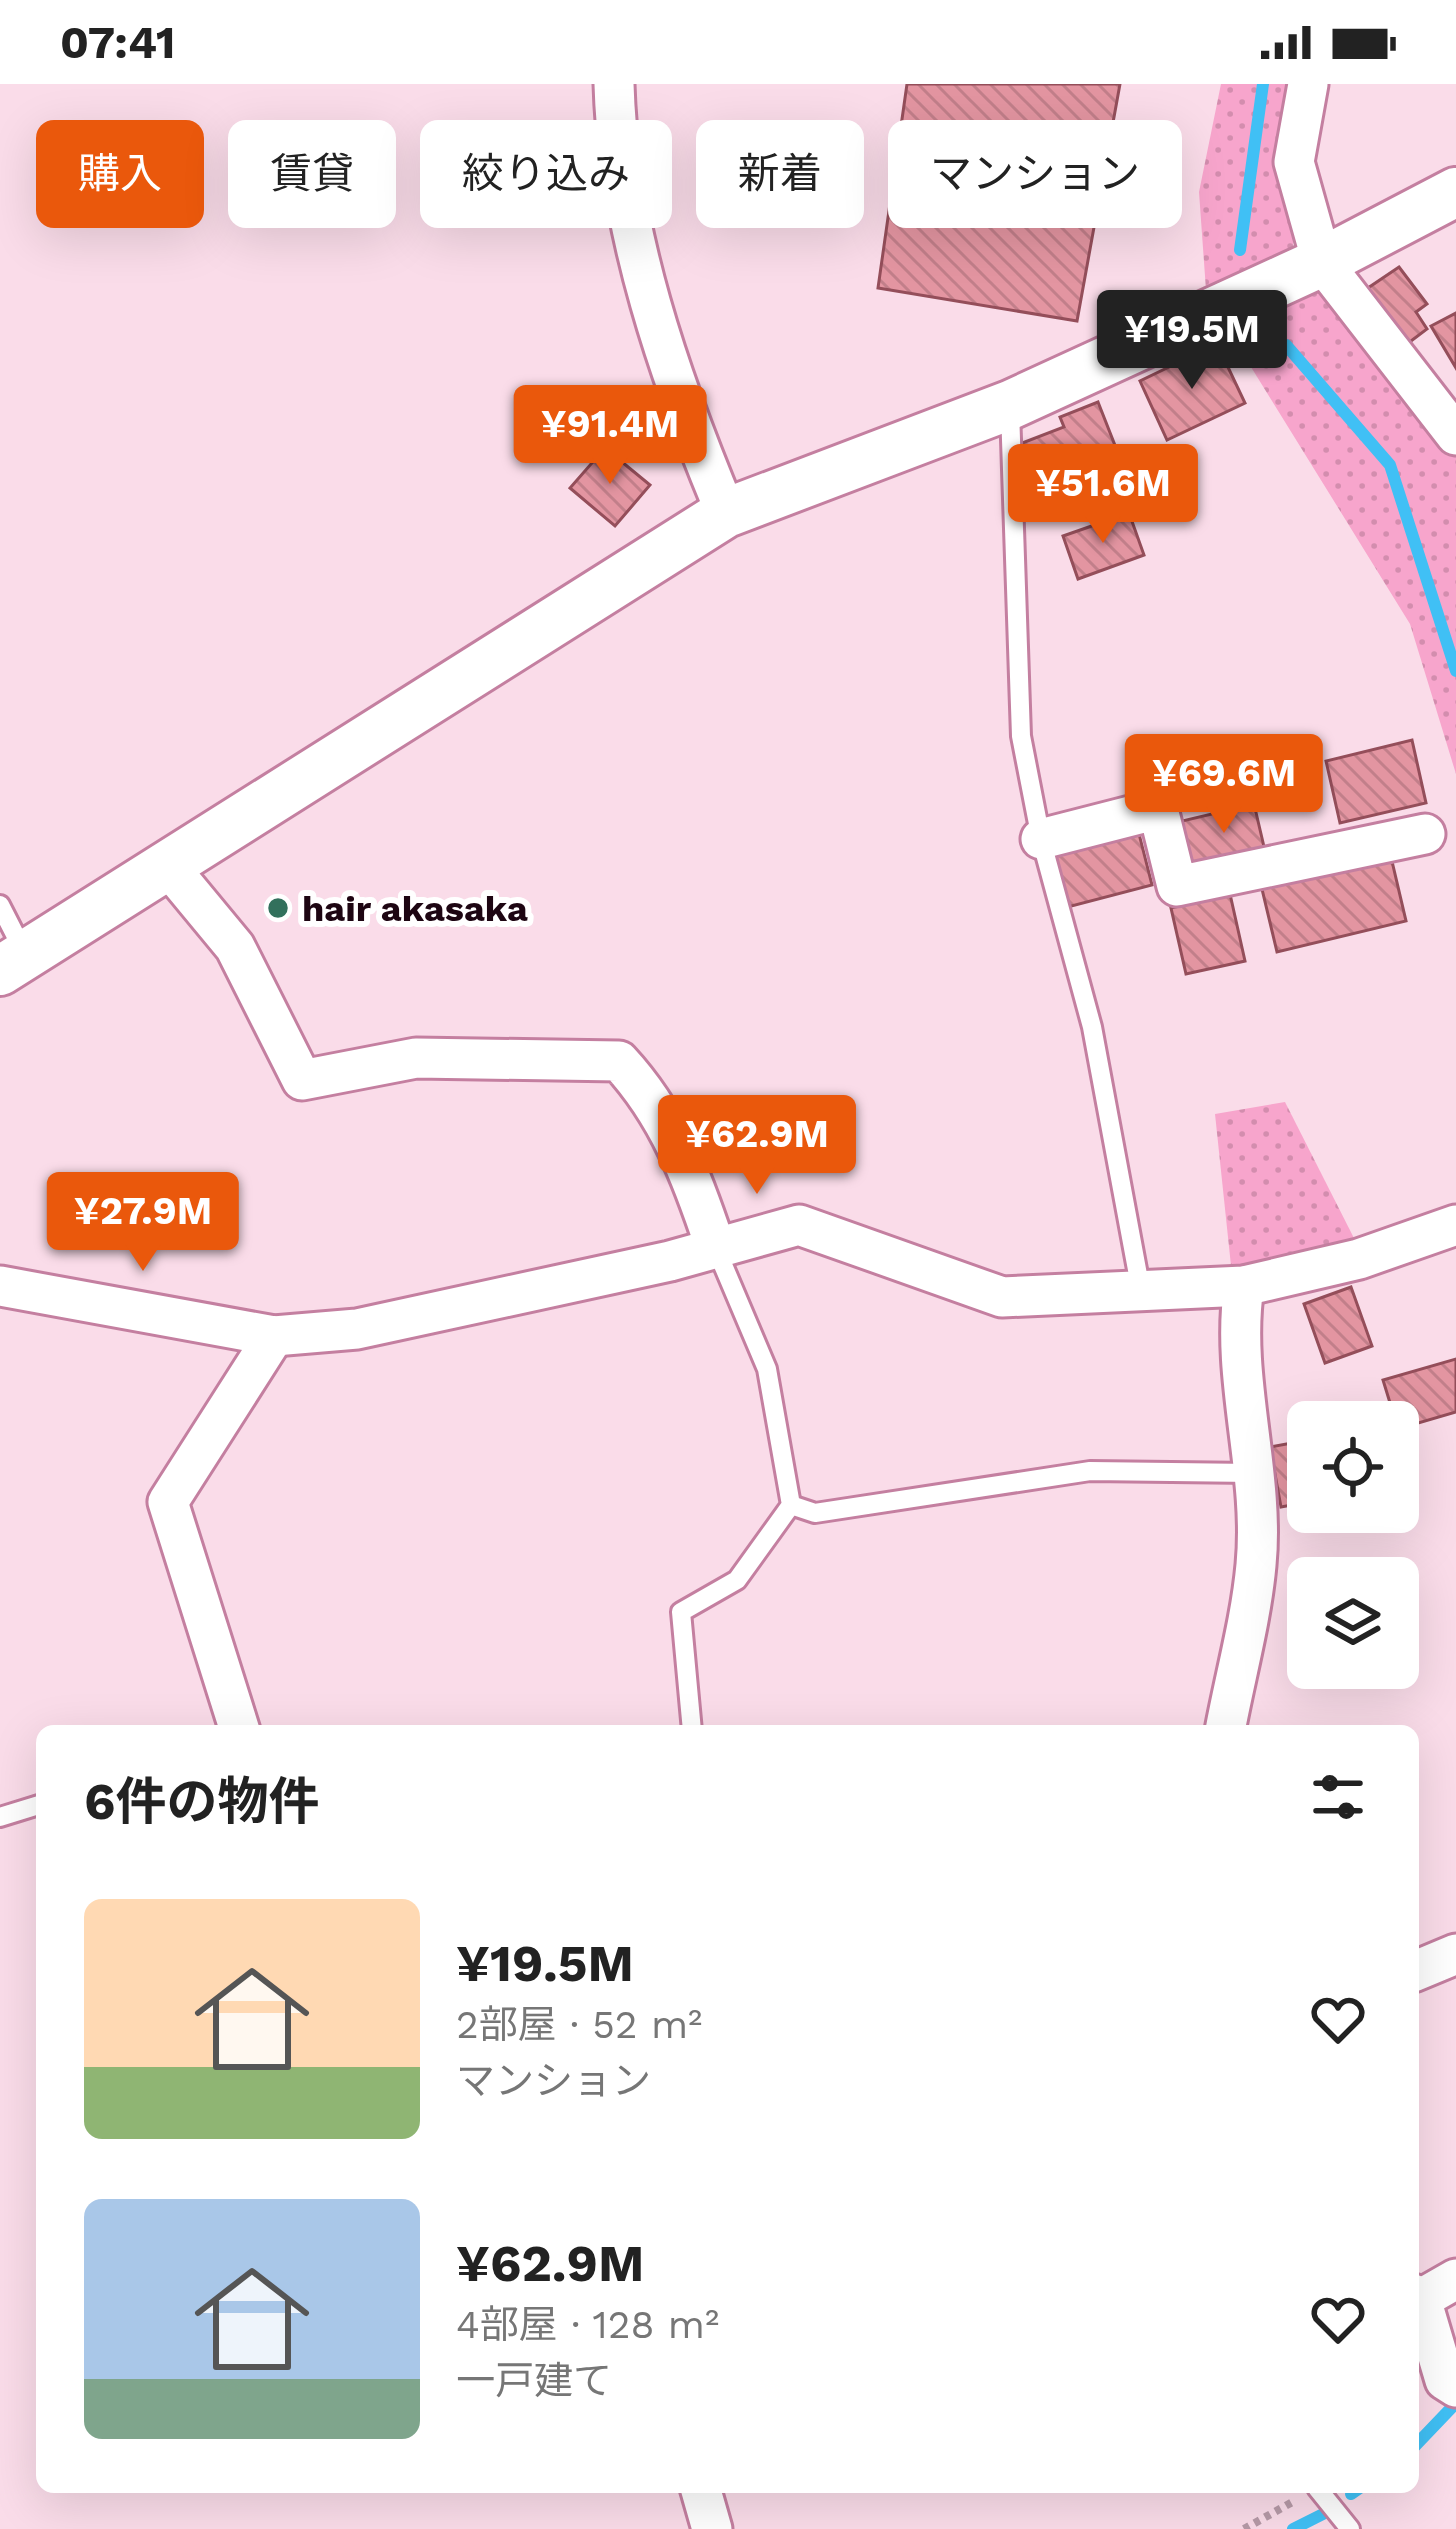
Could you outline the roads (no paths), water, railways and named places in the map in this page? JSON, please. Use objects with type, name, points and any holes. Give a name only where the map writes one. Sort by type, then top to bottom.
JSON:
[{"type":"street","points":[[614,84],[616,148],[656,323],[726,513]]},
{"type":"street","points":[[1308,84],[1294,162],[1322,262],[1455,440]]},
{"type":"street","points":[[13,963],[726,513],[1010,405],[1322,262],[1456,192]]},
{"type":"street","points":[[1041,839],[1158,809],[1177,886],[1425,835]]},
{"type":"street","points":[[169,866],[235,947],[302,1080],[416,1058],[620,1061],[652,1096],[677,1144],[715,1246]]},
{"type":"street","points":[[0,1286],[274,1336],[357,1329],[670,1261],[799,1226],[1002,1297],[1244,1286],[1359,1259],[1456,1225]]},
{"type":"street","points":[[1226,1725],[1257,1564],[1239,1322],[1244,1286]]},
{"type":"street","points":[[238,1725],[168,1502],[274,1336]]},
{"type":"street","points":[[1419,1969],[1456,1954]]},
{"type":"street","points":[[1419,2295],[1456,2279]]},
{"type":"street","points":[[1419,2302],[1445,2380],[1456,2387]]},
{"type":"street","points":[[702,2493],[712,2529]]},
{"type":"lane","points":[[1010,405],[1006,442],[1021,736],[1041,839],[1092,1027],[1141,1291]]},
{"type":"lane","points":[[0,905],[13,963]]},
{"type":"lane","points":[[691,1725],[681,1612],[737,1580],[790,1505],[766,1369],[715,1246]]},
{"type":"lane","points":[[790,1505],[814,1513],[1090,1471],[1253,1473]]},
{"type":"lane","points":[[0,1817],[36,1806]]},
{"type":"lane","points":[[1321,2493],[1350,2529]]},
{"type":"waterway","points":[[1240,250],[1263,84]]},
{"type":"waterway","points":[[1286,345],[1390,465],[1456,671]]},
{"type":"waterway","points":[[1419,2442],[1455,2404]]},
{"type":"waterway","points":[[1293,2529],[1323,2514]]},
{"type":"place","name":"hair akasaka","points":[[278,908]]}]
